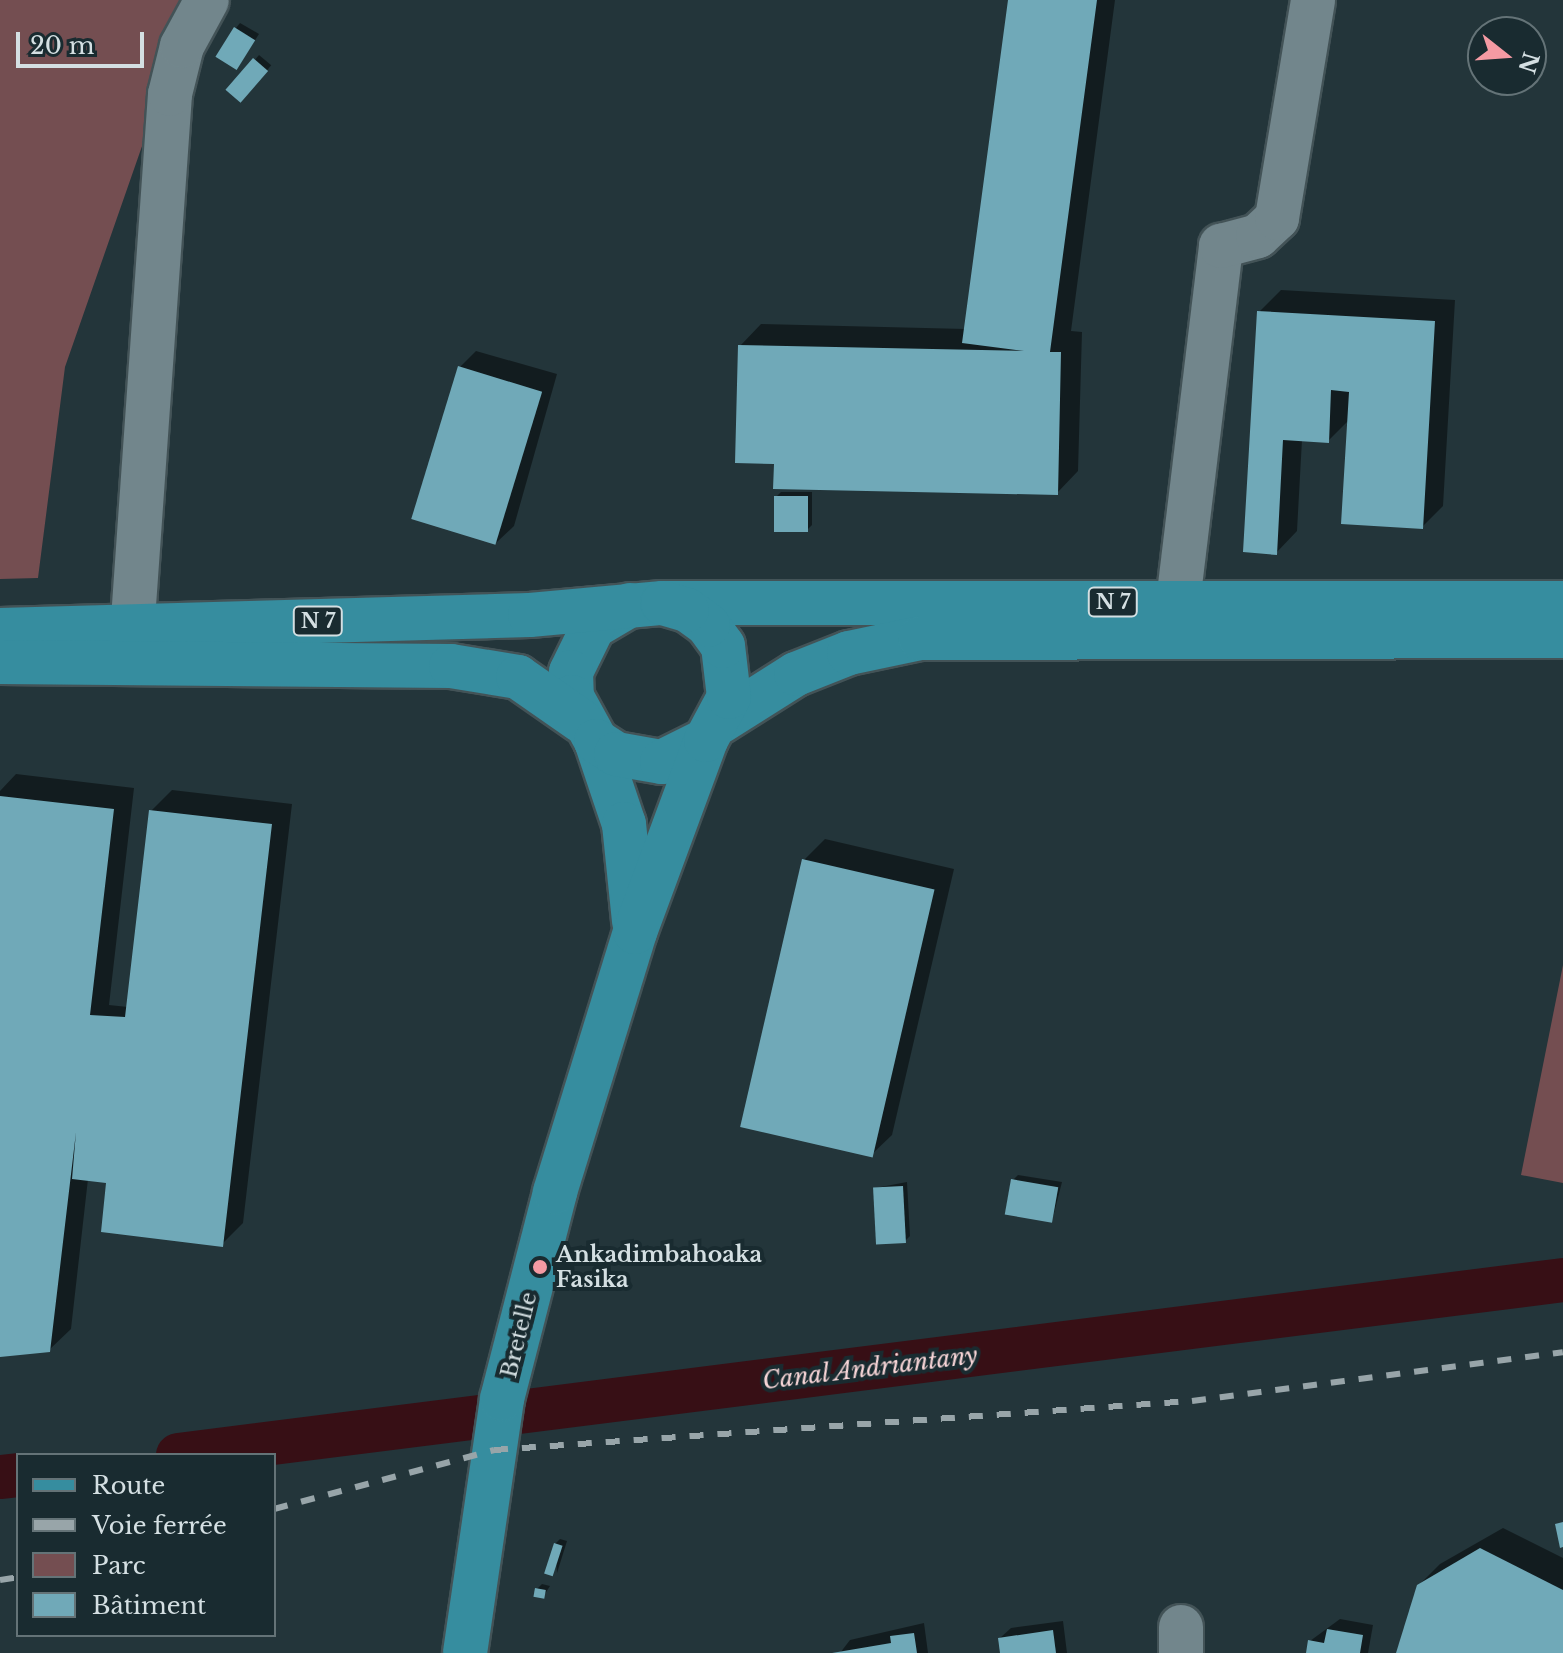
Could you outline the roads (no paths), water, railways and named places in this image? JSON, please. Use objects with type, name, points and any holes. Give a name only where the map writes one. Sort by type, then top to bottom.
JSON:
[{"type":"main road","name":"N 7","points":[[0,662],[130,645],[649,603],[1563,603]]},
{"type":"main road","points":[[588,731],[627,758],[662,762],[713,731],[729,697],[723,646],[708,625],[687,610],[649,603],[593,627],[579,647],[571,672],[572,697],[624,824],[635,932]]},
{"type":"main road","name":"N 7","points":[[0,630],[130,645],[451,666],[518,677],[588,731]]},
{"type":"main road","name":"N 7","points":[[713,731],[796,674],[849,653],[920,638],[1563,636]]},
{"type":"main road","name":"Bretelle","points":[[465,1653],[502,1399],[559,1177],[635,932],[713,731]]},
{"type":"lane","points":[[130,645],[170,94],[182,46],[207,0]]},
{"type":"lane","points":[[1178,602],[1221,246],[1258,236],[1277,218],[1313,0]]},
{"type":"waterway","name":"Canal Andriantany","points":[[194,1453],[1563,1280]]},
{"type":"waterway","name":"Canal Andriantany","points":[[0,1477],[16,1475]]},
{"type":"railway","points":[[276,1508],[494,1450],[1192,1401],[1563,1352]]},
{"type":"railway","points":[[0,1580],[16,1577]]},
{"type":"place","name":"Ankadimbahoaka Fasika","points":[[540,1267]]}]
